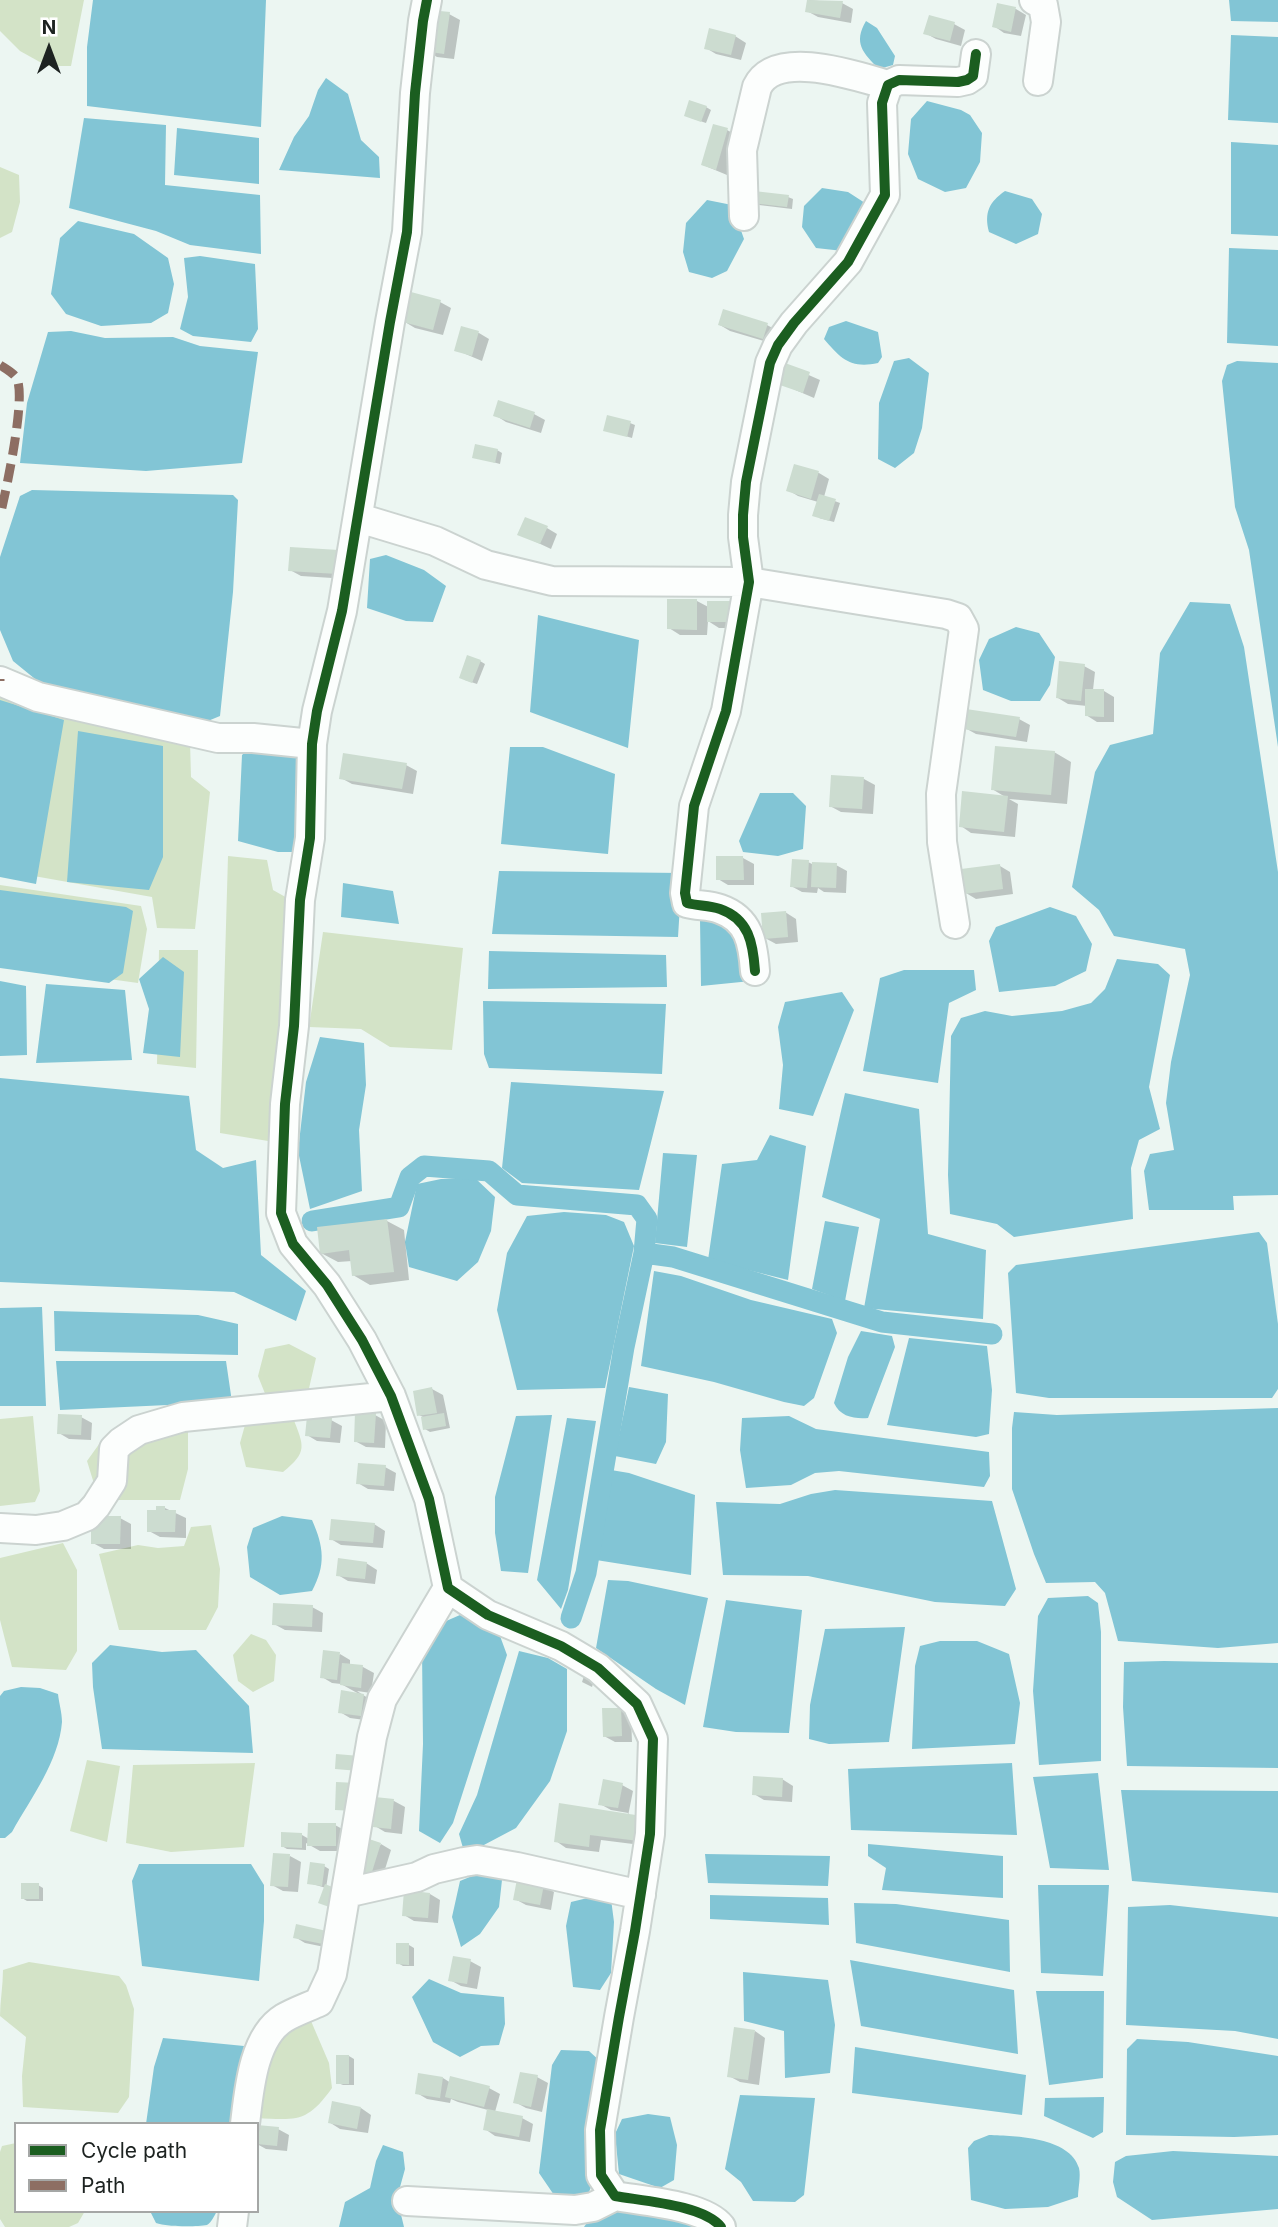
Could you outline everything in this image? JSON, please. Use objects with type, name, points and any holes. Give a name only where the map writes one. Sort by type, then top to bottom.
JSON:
[{"type":"street","points":[[246,2122],[250,2088],[262,2040],[282,2019],[319,2002],[331,1974],[372,1737],[382,1699],[448,1588],[429,1499],[391,1395],[362,1340],[327,1286],[293,1244],[281,1213],[285,1104],[294,1026],[300,900],[310,838],[312,744],[317,711],[342,611],[407,233],[415,93],[427,0]]},
{"type":"street","points":[[1034,0],[1042,5],[1046,22],[1038,81]]},
{"type":"street","points":[[744,216],[742,150],[757,87],[769,72],[812,67],[832,69],[888,85],[899,80],[958,82],[973,75],[976,54]]},
{"type":"street","points":[[755,971],[751,936],[741,921],[719,908],[687,903],[685,894],[694,806],[726,711],[749,582],[743,537],[746,482],[770,363],[778,345],[794,323],[848,262],[885,195],[882,103],[888,85]]},
{"type":"street","points":[[359,518],[435,541],[510,573],[552,581],[749,582],[958,618],[964,629],[941,794],[942,842],[955,924]]},
{"type":"street","points":[[0,681],[38,696],[218,738],[253,738],[312,744]]},
{"type":"street","points":[[0,1528],[36,1530],[63,1526],[87,1516],[112,1481],[114,1449],[139,1430],[183,1417],[391,1395]]},
{"type":"street","points":[[448,1588],[488,1615],[561,1646],[598,1668],[637,1704],[653,1739],[650,1834],[600,2130],[601,2175],[594,2210]]},
{"type":"street","points":[[346,1893],[477,1860],[641,1895]]},
{"type":"street","points":[[407,2201],[575,2210],[692,2210],[708,2216],[721,2227]]},
{"type":"green space","points":[[0,0],[84,0],[71,66],[47,66],[20,51],[0,31]]},
{"type":"green space","points":[[0,167],[19,175],[20,202],[12,232],[0,238]]},
{"type":"green space","points":[[0,697],[190,741],[191,777],[210,792],[195,929],[157,928],[152,897],[0,870]]},
{"type":"green space","points":[[228,856],[267,860],[273,890],[289,899],[274,1142],[220,1133]]},
{"type":"green space","points":[[0,885],[141,906],[147,929],[138,983],[0,964]]},
{"type":"green space","points":[[323,932],[463,948],[452,1050],[390,1047],[361,1029],[309,1027]]},
{"type":"green space","points":[[159,950],[198,950],[196,1068],[157,1064]]},
{"type":"green space","points":[[289,1344],[316,1358],[307,1397],[268,1401],[258,1376],[265,1349]]},
{"type":"green space","points":[[33,1416],[40,1491],[35,1502],[0,1506],[0,1419]]},
{"type":"green space","points":[[293,1418],[302,1448],[297,1459],[283,1472],[246,1467],[240,1443],[245,1425]]},
{"type":"green space","points":[[188,1430],[188,1469],[180,1500],[99,1500],[87,1461],[102,1440]]},
{"type":"green space","points":[[211,1525],[220,1569],[218,1607],[206,1630],[119,1630],[99,1554],[138,1545],[158,1548],[184,1546],[191,1527]]},
{"type":"green space","points":[[63,1543],[77,1570],[77,1651],[66,1670],[12,1667],[0,1620],[0,1558]]},
{"type":"green space","points":[[251,1634],[266,1640],[276,1655],[274,1681],[253,1692],[238,1681],[233,1655]]},
{"type":"green space","points":[[87,1760],[120,1766],[107,1842],[70,1831]]},
{"type":"green space","points":[[255,1763],[244,1847],[171,1852],[126,1843],[133,1765]]},
{"type":"green space","points":[[29,1962],[119,1976],[126,1985],[134,2009],[129,2097],[118,2113],[23,2107],[22,2076],[26,2037],[0,2016],[0,2010],[3,1970]]},
{"type":"green space","points":[[308,2014],[329,2063],[332,2088],[315,2108],[300,2117],[256,2118],[272,2029]]},
{"type":"green space","points":[[14,2143],[14,2213],[84,2213],[78,2223],[69,2227],[5,2227],[0,2219],[2,2146]]},
{"type":"water","points":[[93,0],[266,0],[261,127],[87,106],[87,47]]},
{"type":"water","points":[[1229,0],[1278,0],[1278,22],[1231,21]]},
{"type":"water","points":[[866,21],[877,28],[895,56],[893,65],[879,69],[864,53],[860,36]]},
{"type":"water","points":[[1231,35],[1278,37],[1278,123],[1228,120]]},
{"type":"water","points":[[326,78],[348,94],[361,140],[379,157],[380,178],[279,170],[294,137],[309,116],[318,90]]},
{"type":"water","points":[[927,101],[970,115],[982,133],[980,162],[966,188],[945,192],[918,179],[908,154],[911,119]]},
{"type":"water","points":[[84,118],[166,125],[165,185],[260,195],[261,254],[190,245],[156,231],[69,208]]},
{"type":"water","points":[[177,128],[259,138],[259,184],[174,175]]},
{"type":"water","points":[[1231,142],[1278,145],[1278,236],[1231,234]]},
{"type":"water","points":[[822,188],[848,192],[865,203],[843,251],[816,248],[802,227],[804,206]]},
{"type":"water","points":[[1005,191],[1032,199],[1042,214],[1038,234],[1016,244],[989,232],[989,208]]},
{"type":"water","points":[[707,200],[732,205],[744,239],[727,271],[712,278],[689,272],[683,252],[686,223]]},
{"type":"water","points":[[78,221],[134,234],[168,258],[174,284],[168,313],[151,323],[101,326],[66,314],[51,294],[60,238]]},
{"type":"water","points":[[1229,248],[1278,250],[1278,346],[1227,343]]},
{"type":"water","points":[[200,256],[255,264],[258,329],[251,342],[193,336],[180,329],[188,297],[184,258]]},
{"type":"water","points":[[846,321],[878,332],[882,357],[878,363],[861,365],[847,361],[824,339],[829,327]]},
{"type":"water","points":[[71,331],[105,338],[173,337],[200,346],[258,352],[242,463],[146,471],[20,463],[27,403],[48,332]]},
{"type":"water","points":[[909,358],[929,373],[922,428],[914,453],[895,468],[878,459],[879,403],[894,361]]},
{"type":"water","points":[[1237,361],[1278,363],[1278,747],[1249,550],[1235,507],[1222,381],[1227,365]]},
{"type":"water","points":[[32,490],[233,495],[238,500],[233,592],[220,716],[203,723],[71,694],[40,683],[13,661],[0,630],[0,557],[20,496]]},
{"type":"water","points":[[386,555],[424,570],[446,586],[433,622],[406,621],[367,608],[370,559]]},
{"type":"water","points":[[1190,602],[1230,604],[1244,647],[1278,872],[1278,1195],[1233,1196],[1234,1210],[1149,1210],[1144,1171],[1150,1154],[1174,1150],[1166,1103],[1171,1062],[1190,975],[1185,949],[1114,936],[1099,910],[1072,887],[1095,772],[1110,745],[1153,734],[1160,653]]},
{"type":"water","points":[[538,615],[639,640],[628,748],[530,712]]},
{"type":"water","points":[[1016,627],[1039,633],[1055,657],[1050,685],[1040,701],[1011,701],[983,690],[979,660],[989,639]]},
{"type":"water","points":[[0,700],[64,720],[36,884],[0,877]]},
{"type":"water","points":[[78,731],[163,746],[163,857],[149,890],[67,882]]},
{"type":"water","points":[[252,746],[297,750],[301,800],[296,852],[278,852],[238,841],[242,755]]},
{"type":"water","points":[[510,747],[543,747],[615,774],[608,854],[501,844]]},
{"type":"water","points":[[760,793],[793,793],[806,806],[803,849],[778,856],[743,852],[739,841]]},
{"type":"water","points":[[499,871],[682,873],[678,937],[492,934]]},
{"type":"water","points":[[343,883],[393,891],[399,924],[341,917]]},
{"type":"water","points":[[0,890],[126,907],[133,911],[123,973],[109,983],[0,968]]},
{"type":"water","points":[[1050,907],[1076,916],[1092,944],[1086,971],[1055,986],[999,992],[989,941],[996,927]]},
{"type":"water","points":[[715,912],[728,930],[750,950],[751,981],[701,986],[700,919]]},
{"type":"water","points":[[489,951],[666,955],[667,987],[488,989]]},
{"type":"water","points":[[163,957],[184,972],[180,1057],[143,1053],[149,1009],[139,979]]},
{"type":"water","points":[[1117,959],[1158,964],[1170,975],[1149,1087],[1160,1129],[1139,1140],[1131,1168],[1133,1219],[1014,1237],[997,1224],[950,1214],[948,1175],[951,1036],[961,1018],[985,1011],[1012,1016],[1062,1011],[1091,1003],[1105,989]]},
{"type":"water","points":[[904,970],[974,970],[976,990],[949,1003],[938,1083],[863,1071],[880,978]]},
{"type":"water","points":[[0,981],[26,986],[27,1055],[0,1056]]},
{"type":"water","points":[[46,984],[125,990],[132,1060],[36,1063]]},
{"type":"water","points":[[842,992],[854,1010],[813,1116],[779,1109],[783,1065],[778,1027],[785,1002]]},
{"type":"water","points":[[483,1001],[666,1004],[662,1074],[489,1068],[484,1054]]},
{"type":"water","points":[[320,1037],[364,1043],[366,1085],[359,1130],[362,1191],[310,1209],[298,1151],[306,1082]]},
{"type":"water","points":[[0,1078],[189,1096],[196,1150],[223,1168],[256,1160],[261,1255],[306,1291],[296,1321],[234,1292],[0,1282]]},
{"type":"water","points":[[511,1082],[664,1091],[639,1190],[522,1183],[502,1168]]},
{"type":"water","points":[[845,1093],[919,1109],[928,1234],[986,1250],[983,1319],[864,1308],[880,1219],[822,1197]]},
{"type":"water","points":[[770,1135],[806,1146],[788,1280],[708,1260],[722,1164],[757,1160]]},
{"type":"water","points":[[663,1153],[697,1155],[687,1247],[655,1243]]},
{"type":"water","points":[[475,1178],[495,1197],[491,1231],[478,1262],[457,1281],[409,1267],[405,1242],[417,1184],[441,1179]]},
{"type":"water","points":[[564,1212],[606,1215],[624,1222],[634,1246],[605,1388],[517,1390],[497,1310],[507,1253],[527,1216]]},
{"type":"water","points":[[825,1221],[859,1227],[845,1301],[812,1289]]},
{"type":"water","points":[[1259,1232],[1267,1243],[1278,1324],[1278,1389],[1272,1398],[1049,1398],[1016,1393],[1008,1273],[1016,1265]]},
{"type":"water","points":[[654,1271],[681,1276],[751,1300],[832,1319],[837,1333],[814,1398],[804,1406],[641,1366]]},
{"type":"water","points":[[42,1307],[46,1406],[0,1406],[0,1308]]},
{"type":"water","points":[[54,1311],[198,1315],[238,1324],[238,1355],[55,1351]]},
{"type":"water","points":[[861,1331],[892,1336],[895,1347],[868,1418],[848,1416],[834,1403],[848,1357]]},
{"type":"water","points":[[909,1338],[987,1346],[992,1390],[989,1434],[976,1437],[887,1425]]},
{"type":"water","points":[[56,1361],[226,1361],[232,1402],[60,1410]]},
{"type":"water","points":[[629,1387],[668,1394],[666,1442],[656,1464],[615,1456]]},
{"type":"water","points":[[1278,1408],[1278,1643],[1218,1648],[1118,1641],[1105,1593],[1095,1582],[1046,1583],[1012,1489],[1014,1412],[1057,1415]]},
{"type":"water","points":[[552,1415],[528,1573],[501,1571],[495,1533],[495,1497],[516,1416]]},
{"type":"water","points":[[789,1416],[816,1429],[989,1452],[990,1476],[984,1487],[839,1471],[815,1473],[791,1485],[746,1488],[740,1450],[742,1418]]},
{"type":"water","points":[[567,1418],[596,1421],[568,1590],[561,1609],[537,1580]]},
{"type":"water","points":[[611,1470],[629,1473],[695,1495],[691,1575],[596,1560]]},
{"type":"water","points":[[835,1490],[992,1501],[1016,1589],[1005,1606],[935,1602],[808,1576],[723,1575],[716,1502],[780,1504]]},
{"type":"water","points":[[282,1516],[312,1520],[316,1530],[322,1556],[320,1573],[312,1591],[280,1595],[250,1577],[247,1547],[253,1528]]},
{"type":"water","points":[[608,1580],[628,1581],[708,1598],[685,1705],[656,1689],[596,1648]]},
{"type":"water","points":[[1088,1596],[1098,1603],[1101,1632],[1101,1761],[1039,1765],[1033,1691],[1038,1616],[1048,1598]]},
{"type":"water","points":[[726,1600],[802,1610],[789,1733],[736,1732],[703,1727]]},
{"type":"water","points":[[460,1615],[500,1636],[507,1655],[453,1823],[440,1843],[419,1831],[423,1744],[422,1650],[430,1628]]},
{"type":"water","points":[[905,1627],[889,1742],[829,1744],[809,1739],[810,1705],[825,1629]]},
{"type":"water","points":[[940,1641],[977,1641],[1009,1654],[1020,1703],[1015,1744],[912,1749],[915,1666],[920,1646]]},
{"type":"water","points":[[110,1645],[162,1652],[196,1650],[249,1706],[253,1753],[102,1749],[92,1663]]},
{"type":"water","points":[[519,1651],[548,1658],[567,1669],[567,1731],[550,1781],[516,1828],[465,1855],[459,1834],[477,1795]]},
{"type":"water","points":[[1124,1662],[1278,1663],[1278,1768],[1127,1766],[1123,1707]]},
{"type":"water","points":[[21,1687],[40,1688],[58,1694],[62,1722],[60,1737],[43,1779],[12,1832],[5,1838],[0,1838],[0,1696],[4,1691]]},
{"type":"water","points":[[1012,1763],[1017,1835],[851,1830],[848,1769]]},
{"type":"water","points":[[1098,1773],[1109,1870],[1050,1868],[1033,1777]]},
{"type":"water","points":[[1121,1790],[1278,1791],[1278,1893],[1132,1881]]},
{"type":"water","points":[[868,1844],[1003,1856],[1003,1898],[882,1890],[886,1868],[868,1856]]},
{"type":"water","points":[[705,1854],[830,1856],[828,1886],[708,1883]]},
{"type":"water","points":[[139,1864],[251,1864],[264,1885],[259,1981],[142,1966],[132,1881]]},
{"type":"water","points":[[484,1871],[503,1871],[499,1907],[480,1934],[461,1947],[452,1917],[460,1881]]},
{"type":"water","points":[[1038,1885],[1109,1885],[1103,1976],[1041,1973]]},
{"type":"water","points":[[600,1895],[611,1899],[614,1922],[611,1973],[600,1990],[573,1987],[566,1926],[571,1902]]},
{"type":"water","points":[[710,1895],[828,1898],[829,1925],[710,1919]]},
{"type":"water","points":[[854,1903],[896,1904],[1009,1920],[1010,1972],[856,1943]]},
{"type":"water","points":[[1170,1905],[1278,1917],[1278,2039],[1235,2031],[1126,2025],[1128,1907]]},
{"type":"water","points":[[850,1960],[1014,1990],[1018,2054],[861,2026]]},
{"type":"water","points":[[743,1972],[828,1980],[835,2025],[830,2073],[785,2078],[784,2031],[744,2021]]},
{"type":"water","points":[[429,1979],[461,1993],[504,1997],[505,2024],[499,2045],[481,2046],[460,2057],[433,2042],[412,1997]]},
{"type":"water","points":[[1036,1991],[1104,1991],[1103,2078],[1049,2085]]},
{"type":"water","points":[[163,2038],[244,2046],[231,2122],[146,2122],[154,2067]]},
{"type":"water","points":[[1137,2039],[1188,2042],[1278,2056],[1278,2135],[1126,2135],[1127,2049]]},
{"type":"water","points":[[855,2047],[1026,2075],[1022,2115],[852,2093]]},
{"type":"water","points":[[561,2050],[589,2051],[601,2062],[593,2182],[585,2202],[554,2195],[539,2173],[552,2065]]},
{"type":"water","points":[[740,2095],[815,2098],[804,2195],[795,2202],[753,2201],[741,2182],[725,2169]]},
{"type":"water","points":[[1104,2097],[1103,2132],[1093,2138],[1044,2116],[1045,2098]]},
{"type":"water","points":[[648,2114],[670,2117],[677,2145],[674,2180],[660,2188],[619,2174],[615,2134],[622,2119]]},
{"type":"water","points":[[989,2135],[1040,2140],[1065,2150],[1074,2158],[1079,2168],[1078,2197],[1048,2207],[1005,2209],[971,2200],[968,2148],[974,2141]]},
{"type":"water","points":[[383,2145],[403,2152],[405,2169],[397,2198],[404,2227],[339,2227],[345,2202],[370,2188]]},
{"type":"water","points":[[1173,2151],[1278,2156],[1278,2209],[1152,2220],[1117,2197],[1113,2182],[1115,2162],[1126,2156]]},
{"type":"water","points":[[613,2209],[675,2214],[711,2227],[584,2227],[590,2218]]},
{"type":"water","points":[[151,2213],[216,2213],[207,2225],[156,2223]]},
{"type":"building","points":[[807,0],[843,1],[840,18],[805,12]]},
{"type":"building","points":[[997,3],[1016,7],[1011,32],[992,27]]},
{"type":"building","points":[[430,10],[450,12],[444,54],[424,51]]},
{"type":"building","points":[[929,15],[955,22],[950,41],[923,34]]},
{"type":"building","points":[[709,28],[736,35],[731,55],[704,49]]},
{"type":"building","points":[[689,100],[707,106],[701,122],[684,116]]},
{"type":"building","points":[[713,124],[728,128],[716,170],[701,165]]},
{"type":"building","points":[[754,191],[789,195],[787,207],[752,203]]},
{"type":"building","points":[[411,292],[441,300],[433,330],[403,322]]},
{"type":"building","points":[[723,309],[768,323],[763,339],[718,325]]},
{"type":"building","points":[[461,326],[479,331],[472,356],[454,351]]},
{"type":"building","points":[[785,363],[810,372],[803,393],[777,384]]},
{"type":"building","points":[[498,400],[535,412],[530,428],[493,416]]},
{"type":"building","points":[[607,415],[631,421],[627,437],[603,431]]},
{"type":"building","points":[[475,444],[498,449],[495,463],[472,458]]},
{"type":"building","points":[[794,464],[819,471],[811,499],[786,491]]},
{"type":"building","points":[[819,494],[836,499],[829,521],[812,516]]},
{"type":"building","points":[[525,517],[548,526],[540,544],[517,535]]},
{"type":"building","points":[[290,547],[339,550],[338,574],[288,571]]},
{"type":"building","points":[[667,599],[697,599],[697,630],[667,629]]},
{"type":"building","points":[[707,601],[737,601],[737,622],[707,622]]},
{"type":"building","points":[[467,655],[481,660],[472,683],[459,678]]},
{"type":"building","points":[[1059,661],[1085,664],[1081,701],[1056,698]]},
{"type":"building","points":[[1085,689],[1104,689],[1104,717],[1085,716]]},
{"type":"building","points":[[966,709],[1020,717],[1016,737],[963,729]]},
{"type":"building","points":[[995,746],[1055,751],[1051,795],[991,790]]},
{"type":"building","points":[[343,753],[407,763],[402,789],[339,779]]},
{"type":"building","points":[[831,775],[864,777],[862,809],[829,807]]},
{"type":"building","points":[[962,791],[1008,796],[1004,832],[959,827]]},
{"type":"building","points":[[716,856],[743,856],[744,880],[716,880]]},
{"type":"building","points":[[792,859],[809,860],[807,888],[790,887]]},
{"type":"building","points":[[812,862],[837,863],[836,888],[811,887]]},
{"type":"building","points":[[1000,864],[1003,889],[964,894],[961,869]]},
{"type":"building","points":[[786,911],[788,937],[763,939],[761,913]]},
{"type":"building","points":[[387,1219],[394,1272],[352,1276],[349,1250],[320,1254],[317,1227]]},
{"type":"building","points":[[432,1387],[437,1413],[417,1416],[413,1391]]},
{"type":"building","points":[[355,1412],[376,1413],[374,1443],[354,1442]]},
{"type":"building","points":[[444,1413],[446,1426],[423,1430],[421,1417]]},
{"type":"building","points":[[58,1414],[82,1415],[81,1435],[57,1434]]},
{"type":"building","points":[[307,1416],[332,1418],[330,1438],[305,1436]]},
{"type":"building","points":[[358,1463],[386,1465],[384,1486],[356,1484]]},
{"type":"building","points":[[156,1506],[165,1506],[165,1510],[176,1510],[175,1532],[147,1532],[147,1510],[156,1510]]},
{"type":"building","points":[[91,1516],[121,1516],[120,1544],[91,1544]]},
{"type":"building","points":[[331,1519],[375,1523],[373,1543],[329,1540]]},
{"type":"building","points":[[338,1558],[367,1562],[365,1579],[336,1576]]},
{"type":"building","points":[[273,1603],[313,1605],[312,1627],[272,1625]]},
{"type":"building","points":[[323,1650],[340,1652],[337,1680],[320,1678]]},
{"type":"building","points":[[342,1663],[363,1665],[361,1688],[340,1685]]},
{"type":"building","points":[[341,1690],[364,1694],[361,1716],[338,1713]]},
{"type":"building","points":[[602,1708],[621,1708],[622,1736],[603,1737]]},
{"type":"building","points":[[336,1754],[360,1756],[359,1771],[335,1769]]},
{"type":"building","points":[[753,1776],[783,1778],[782,1797],[752,1795]]},
{"type":"building","points":[[603,1779],[623,1783],[618,1808],[598,1805]]},
{"type":"building","points":[[336,1782],[357,1783],[355,1811],[335,1810]]},
{"type":"building","points":[[375,1797],[394,1799],[391,1829],[373,1827]]},
{"type":"building","points":[[559,1803],[642,1816],[639,1841],[590,1835],[589,1847],[554,1842]]},
{"type":"building","points":[[308,1823],[336,1823],[336,1846],[307,1846]]},
{"type":"building","points":[[281,1832],[302,1833],[302,1848],[281,1847]]},
{"type":"building","points":[[369,1839],[381,1843],[370,1878],[358,1874]]},
{"type":"building","points":[[273,1853],[290,1854],[288,1887],[270,1886]]},
{"type":"building","points":[[310,1862],[325,1864],[322,1886],[307,1884]]},
{"type":"building","points":[[517,1879],[544,1884],[540,1905],[513,1900]]},
{"type":"building","points":[[21,1883],[39,1883],[39,1899],[21,1899]]},
{"type":"building","points":[[325,1884],[342,1891],[335,1909],[318,1903]]},
{"type":"building","points":[[404,1890],[430,1893],[428,1918],[402,1916]]},
{"type":"building","points":[[296,1924],[331,1932],[328,1945],[293,1938]]},
{"type":"building","points":[[396,1943],[409,1943],[409,1965],[396,1964]]},
{"type":"building","points":[[453,1956],[471,1959],[467,1984],[448,1981]]},
{"type":"building","points":[[734,2027],[755,2030],[748,2080],[727,2077]]},
{"type":"building","points":[[336,2055],[349,2055],[349,2084],[336,2084]]},
{"type":"building","points":[[520,2072],[538,2075],[531,2107],[513,2103]]},
{"type":"building","points":[[418,2073],[443,2077],[440,2098],[415,2094]]},
{"type":"building","points":[[450,2076],[490,2086],[484,2107],[445,2097]]},
{"type":"building","points":[[332,2101],[361,2107],[357,2129],[328,2123]]},
{"type":"building","points":[[487,2109],[523,2116],[519,2137],[483,2130]]},
{"type":"building","points":[[259,2125],[279,2127],[277,2146],[259,2144]]},
{"type":"waterway","points":[[312,1221],[399,1207],[410,1177],[424,1166],[489,1171],[517,1195],[637,1205],[647,1219],[644,1253],[624,1347],[586,1573],[571,1618]]},
{"type":"waterway","points":[[644,1253],[673,1257],[882,1322],[992,1334]]},
{"type":"marked path","points":[[0,365],[16,377],[19,390],[14,446],[0,516]]},
{"type":"cycle path","points":[[427,0],[415,93],[407,232],[342,611],[317,711],[312,744],[310,838],[300,900],[294,1026],[285,1104],[281,1213],[293,1244],[327,1285],[362,1340],[391,1396],[429,1499],[448,1588],[488,1615],[561,1646],[598,1668],[637,1704],[653,1739],[650,1834],[600,2130],[601,2175],[615,2196],[687,2209],[713,2220],[721,2227]]},
{"type":"cycle path","points":[[755,971],[748,933],[737,919],[720,909],[687,903],[685,893],[694,806],[726,711],[749,582],[743,537],[746,482],[770,363],[778,345],[794,323],[848,262],[885,195],[882,103],[888,85],[899,80],[967,80],[973,76],[976,54]]}]
